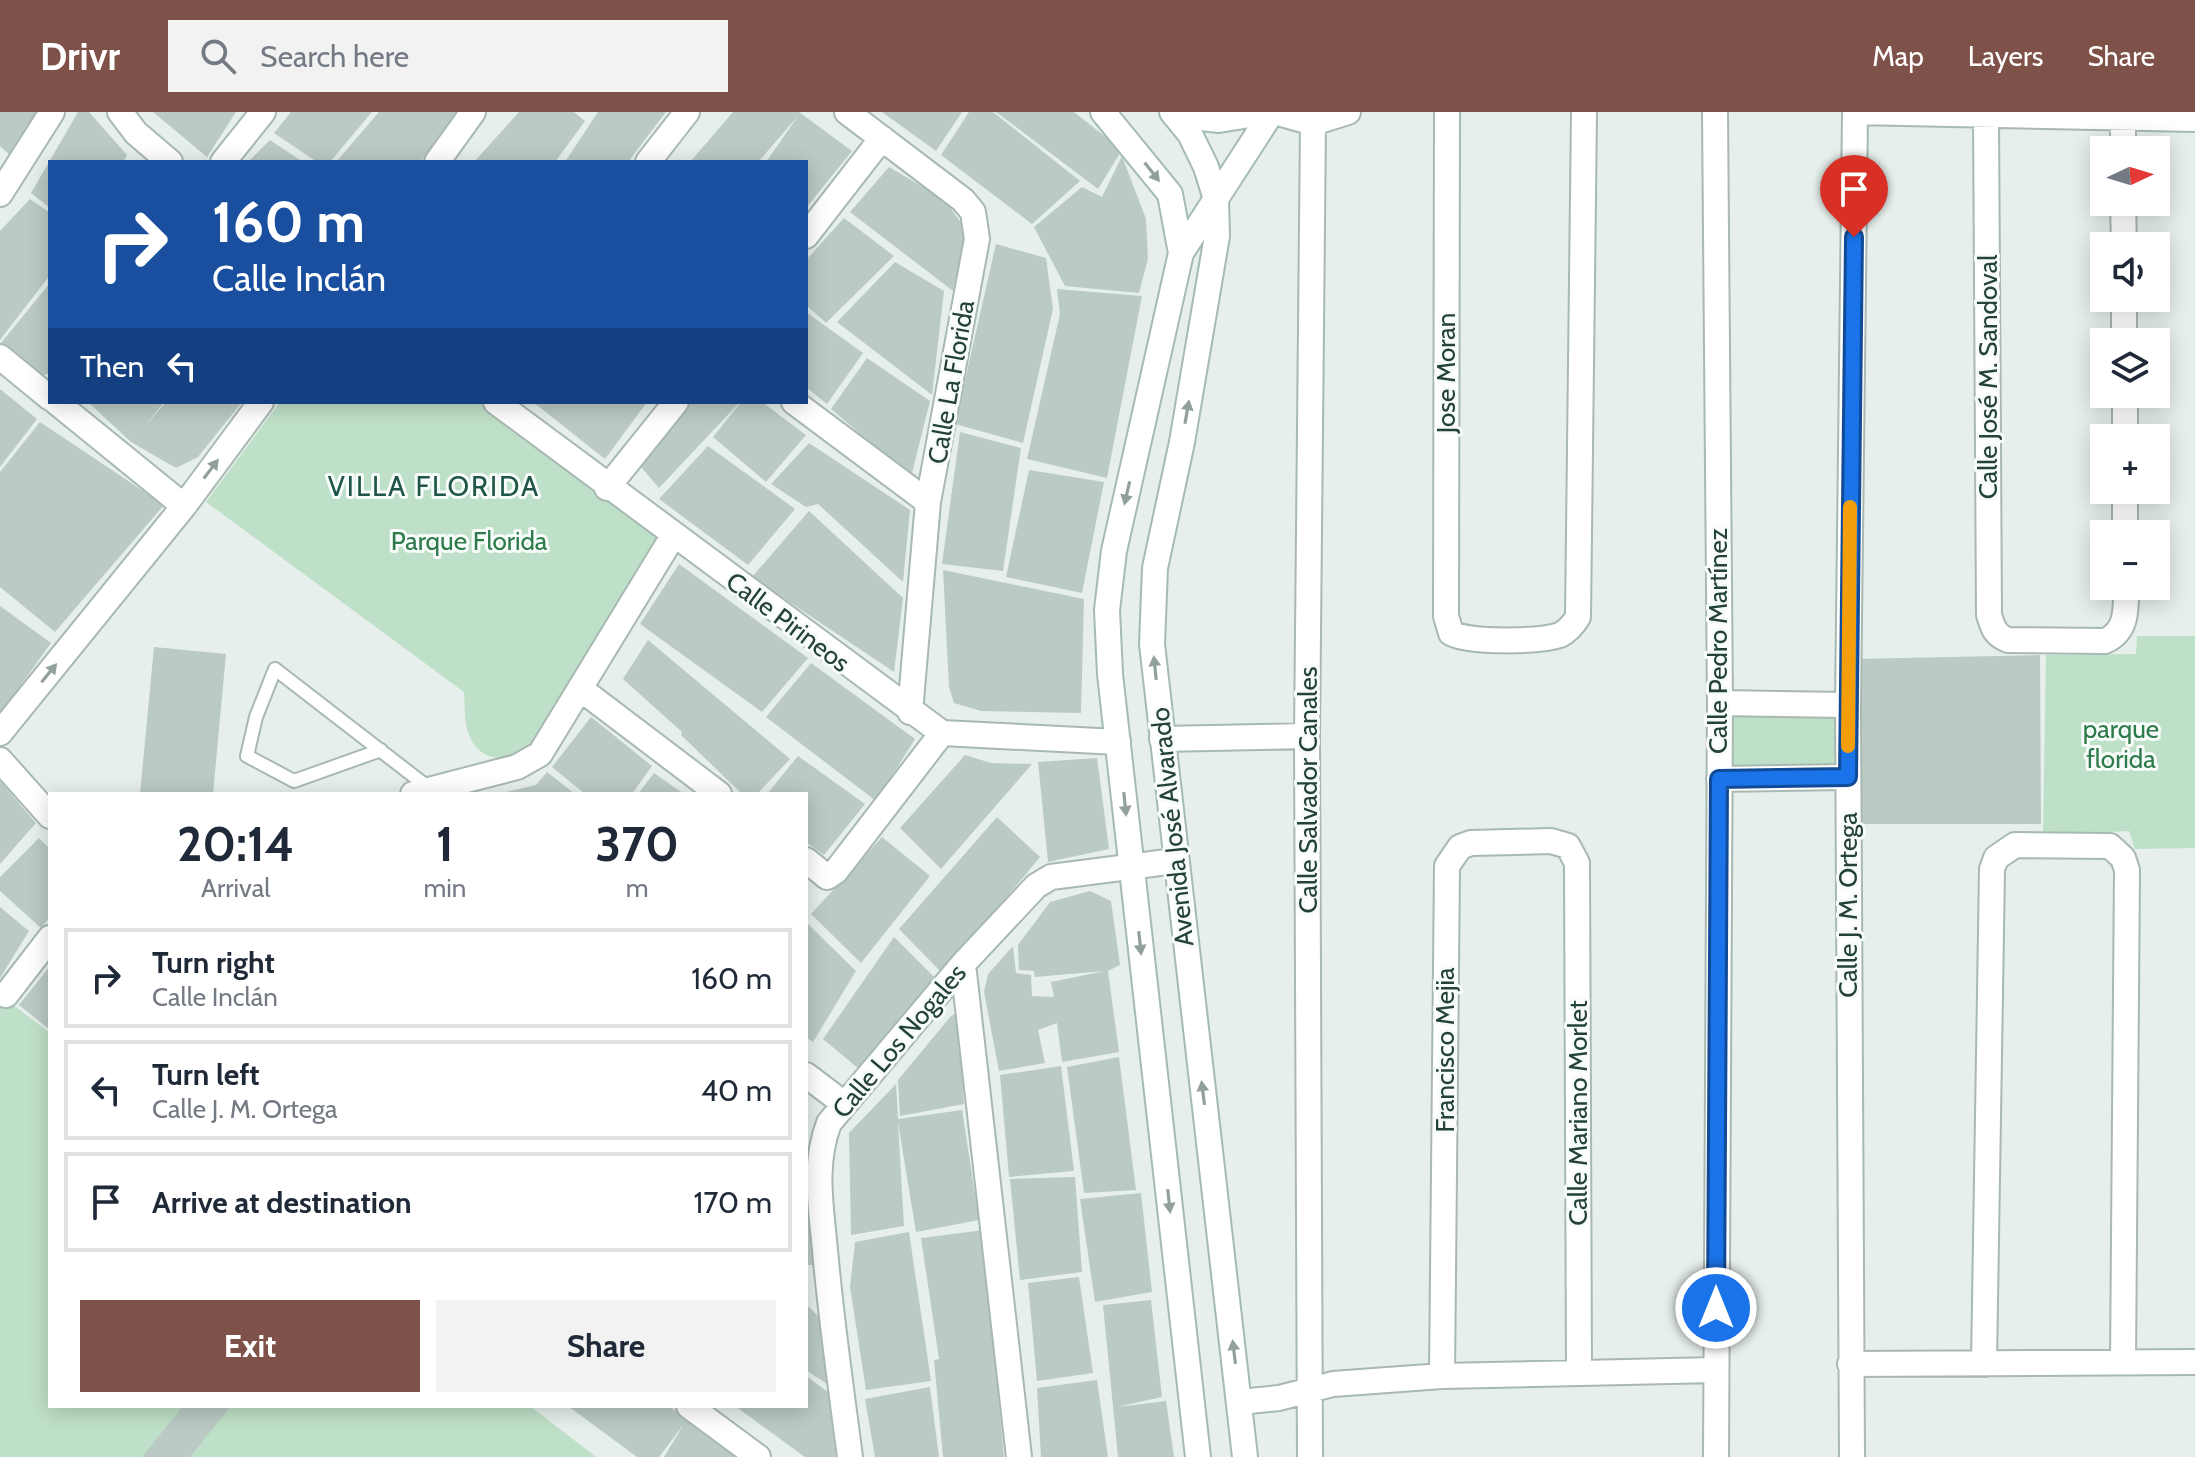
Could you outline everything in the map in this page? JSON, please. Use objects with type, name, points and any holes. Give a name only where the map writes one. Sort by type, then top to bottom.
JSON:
[{"type":"street","points":[[0,194],[52,112]]},
{"type":"street","points":[[120,112],[136,133],[168,160]]},
{"type":"street","points":[[225,160],[263,112]]},
{"type":"street","points":[[438,160],[473,112]]},
{"type":"street","points":[[650,160],[687,112]]},
{"type":"street","name":"Calle La Florida","points":[[847,112],[963,200],[977,223],[977,239],[928,502],[910,712]]},
{"type":"street","points":[[1181,253],[1271,112]]},
{"type":"street","points":[[1174,113],[1219,120],[1271,112],[1313,123],[1348,112]]},
{"type":"street","name":"Jose Moran","points":[[1447,112],[1446,616],[1451,633],[1469,640],[1551,637],[1572,627],[1580,605],[1584,112]]},
{"type":"street","name":"Calle Pedro Martínez","points":[[1715,112],[1720,703],[1716,1457]]},
{"type":"street","points":[[1855,112],[2195,119]]},
{"type":"street","name":"Calle J. M. Ortega","points":[[1852,1457],[1848,705],[1855,112]]},
{"type":"street","points":[[1174,113],[1206,167],[1216,199]]},
{"type":"street","points":[[1108,114],[1170,194],[1181,253]]},
{"type":"street","name":"Calle José M. Sandoval","points":[[1986,115],[1989,615],[1999,637],[2018,641],[2105,641],[2117,635],[2124,622],[2125,600]]},
{"type":"street","points":[[2123,118],[2123,136]]},
{"type":"street","name":"Calle Salvador Canales","points":[[1310,1457],[1307,736],[1313,123]]},
{"type":"street","points":[[808,233],[882,138]]},
{"type":"street","name":"Avenida José Alvarado","points":[[1216,199],[1211,279],[1155,568],[1152,644],[1245,1457]]},
{"type":"street","name":"Avenida José Alvarado","points":[[1181,253],[1108,590],[1110,674],[1198,1457]]},
{"type":"street","points":[[0,357],[48,396]]},
{"type":"street","points":[[58,404],[184,506]]},
{"type":"street","points":[[0,733],[184,506],[260,404]]},
{"type":"street","name":"Calle Pirineos","points":[[499,404],[607,488],[942,733]]},
{"type":"street","points":[[607,488],[674,404]]},
{"type":"street","points":[[797,404],[928,502]]},
{"type":"street","points":[[431,792],[517,767],[540,754],[582,690],[673,536]]},
{"type":"street","points":[[582,690],[716,792]]},
{"type":"street","points":[[1720,703],[1848,705]]},
{"type":"street","points":[[808,862],[827,877],[836,871],[942,733],[1118,742]]},
{"type":"street","points":[[1162,739],[1307,736]]},
{"type":"street","points":[[0,760],[48,814]]},
{"type":"street","points":[[1719,779],[1848,777]]},
{"type":"street","name":"Francisco Mejia","points":[[1442,1376],[1447,866],[1460,847],[1471,843],[1551,841],[1568,846],[1574,853]]},
{"type":"street","points":[[1984,1364],[1992,869],[2005,849],[2025,843],[2098,843],[2116,850],[2127,870],[2123,1362]]},
{"type":"street","name":"Calle Mariano Morlet","points":[[1574,853],[1579,1373]]},
{"type":"street","name":"Calle Los Nogales","points":[[850,1457],[828,1289],[819,1148],[829,1123],[963,964],[1036,886],[1051,877],[1175,861]]},
{"type":"street","points":[[6,995],[48,941]]},
{"type":"street","points":[[963,964],[1019,1457]]},
{"type":"street","points":[[808,1077],[843,1103]]},
{"type":"street","points":[[808,1274],[828,1289]]},
{"type":"street","points":[[1850,1364],[2195,1362]]},
{"type":"street","points":[[1240,1402],[1279,1398],[1333,1384],[1442,1376],[1715,1370]]},
{"type":"street","points":[[692,1408],[758,1457]]},
{"type":"lane","points":[[381,750],[294,781],[247,756],[256,717],[275,669],[381,750],[427,792]]},
{"type":"green space","name":"Parque Florida","points":[[279,404],[495,404],[657,532],[657,547],[535,742],[517,754],[498,758],[488,756],[473,743],[465,717],[464,692],[206,502]]},
{"type":"green space","name":"parque florida","points":[[2137,636],[2195,636],[2195,848],[2135,849],[2129,831],[2043,836],[2046,655],[2136,654]]},
{"type":"green space","points":[[1720,703],[1848,705],[1848,777],[1719,779]]},
{"type":"green space","points":[[0,995],[48,1031],[48,1408],[533,1408],[596,1457],[0,1457]]},
{"type":"building","points":[[0,112],[38,112],[13,158],[0,146]]},
{"type":"building","points":[[78,112],[89,112],[127,155],[124,160],[50,160]]},
{"type":"building","points":[[153,112],[236,112],[207,157]]},
{"type":"building","points":[[291,112],[372,112],[332,160],[314,160],[274,133]]},
{"type":"building","points":[[379,112],[460,112],[422,160],[338,160]]},
{"type":"building","points":[[519,112],[574,112],[585,121],[556,160],[476,160]]},
{"type":"building","points":[[598,112],[666,112],[630,160],[566,160]]},
{"type":"building","points":[[733,112],[799,112],[852,151],[808,206],[808,160],[767,160],[798,116],[760,160],[692,160]]},
{"type":"building","points":[[882,112],[962,112],[936,151]]},
{"type":"building","points":[[969,112],[993,112],[1080,181],[1032,224],[941,155]]},
{"type":"building","points":[[996,112],[1074,112],[1122,150],[1098,189]]},
{"type":"building","points":[[270,140],[300,160],[250,160]]},
{"type":"building","points":[[1122,156],[1146,219],[1148,259],[1139,293],[1065,286],[1034,227],[1082,187],[1102,197]]},
{"type":"building","points":[[48,164],[48,206],[31,193]]},
{"type":"building","points":[[889,167],[945,200],[966,230],[953,291],[850,212]]},
{"type":"building","points":[[30,199],[48,212],[48,278],[0,340],[0,231]]},
{"type":"building","points":[[844,218],[894,256],[826,323],[808,307],[808,258]]},
{"type":"building","points":[[996,244],[1046,258],[1053,309],[1023,443],[955,424]]},
{"type":"building","points":[[895,262],[944,291],[932,395],[837,322]]},
{"type":"building","points":[[48,285],[48,374],[38,375],[1,343]]},
{"type":"building","points":[[1057,289],[1142,296],[1107,478],[1027,459],[1060,314]]},
{"type":"building","points":[[808,313],[863,353],[827,404],[808,389]]},
{"type":"building","points":[[867,358],[930,401],[911,477],[831,409]]},
{"type":"building","points":[[0,389],[37,419],[0,467]]},
{"type":"building","points":[[90,404],[162,404],[146,425],[164,404],[240,404],[198,457],[176,468],[131,442]]},
{"type":"building","points":[[536,404],[646,404],[605,459]]},
{"type":"building","points":[[683,404],[738,404],[659,488],[636,461]]},
{"type":"building","points":[[739,404],[765,404],[806,435],[766,482],[713,437]]},
{"type":"building","points":[[40,422],[164,505],[55,632],[0,587],[0,472]]},
{"type":"building","points":[[960,432],[1021,448],[1003,571],[942,564]]},
{"type":"building","points":[[809,443],[910,510],[903,582],[818,504],[806,507],[771,484]]},
{"type":"building","points":[[708,446],[795,509],[748,565],[659,499]]},
{"type":"building","points":[[1029,470],[1104,482],[1082,593],[1006,577]]},
{"type":"building","points":[[809,511],[903,598],[894,672],[752,577]]},
{"type":"building","points":[[679,564],[808,658],[762,712],[640,624]]},
{"type":"building","points":[[943,570],[1084,599],[1081,713],[981,711],[954,703],[949,687]]},
{"type":"building","points":[[0,606],[51,643],[0,714]]},
{"type":"building","points":[[648,640],[790,759],[759,792],[740,792],[681,735],[682,732],[623,679]]},
{"type":"building","points":[[154,647],[226,654],[213,792],[140,792]]},
{"type":"building","points":[[2040,655],[2041,824],[1857,824],[1856,659]]},
{"type":"building","points":[[811,663],[915,739],[876,801],[766,717]]},
{"type":"building","points":[[591,717],[652,766],[633,792],[583,792],[552,767]]},
{"type":"building","points":[[965,755],[991,763],[1032,764],[941,869],[900,828]]},
{"type":"building","points":[[798,756],[865,804],[824,855],[808,843],[808,792],[769,792]]},
{"type":"building","points":[[1097,758],[1109,849],[1048,862],[1038,762]]},
{"type":"building","points":[[547,772],[572,792],[506,792],[536,785]]},
{"type":"building","points":[[654,773],[681,792],[640,792]]},
{"type":"building","points":[[0,781],[36,823],[0,864]]},
{"type":"building","points":[[997,817],[1040,857],[943,974],[899,929]]},
{"type":"building","points":[[882,837],[930,876],[861,963],[811,914]]},
{"type":"building","points":[[39,838],[48,847],[48,919],[41,928],[0,891],[0,877]]},
{"type":"building","points":[[1090,891],[1111,901],[1120,965],[1108,971],[1119,1052],[1062,1062],[1057,1023],[1038,1030],[1045,1063],[999,1071],[984,992],[988,974],[1013,946],[1016,973],[1031,975],[1032,996],[1054,997],[1051,982],[1105,971],[1035,977],[1034,971],[1019,970],[1018,945],[1050,902]]},
{"type":"building","points":[[0,907],[29,931],[0,978]]},
{"type":"building","points":[[808,924],[856,971],[813,1042],[808,1038]]},
{"type":"building","points":[[894,937],[937,980],[859,1069],[823,1039]]},
{"type":"building","points":[[48,969],[48,1028],[19,1005]]},
{"type":"building","points":[[958,1012],[964,1104],[900,1116],[898,1080],[951,1016]]},
{"type":"building","points":[[1119,1057],[1136,1190],[1084,1193],[1067,1067]]},
{"type":"building","points":[[1061,1066],[1074,1171],[1009,1177],[1000,1075]]},
{"type":"building","points":[[896,1084],[898,1119],[962,1110],[979,1220],[916,1232],[898,1122],[904,1226],[851,1235],[849,1133]]},
{"type":"building","points":[[1075,1177],[1082,1272],[1020,1280],[1010,1179]]},
{"type":"building","points":[[1141,1193],[1152,1292],[1095,1302],[1080,1199]]},
{"type":"building","points":[[808,1215],[813,1265],[808,1265]]},
{"type":"building","points":[[984,1230],[1004,1457],[943,1457],[934,1360],[939,1359],[921,1238]]},
{"type":"building","points":[[909,1232],[931,1381],[866,1390],[850,1287],[855,1242]]},
{"type":"building","points":[[1079,1277],[1093,1373],[1037,1381],[1028,1283]]},
{"type":"building","points":[[1151,1300],[1162,1397],[1117,1407],[1166,1401],[1174,1457],[1118,1457],[1103,1305]]},
{"type":"building","points":[[808,1306],[819,1317],[827,1384],[808,1371]]},
{"type":"building","points":[[808,1377],[828,1392],[836,1457],[805,1457],[738,1408],[808,1408]]},
{"type":"building","points":[[1097,1380],[1108,1457],[1041,1457],[1037,1388]]},
{"type":"building","points":[[930,1387],[939,1457],[875,1457],[865,1399]]},
{"type":"building","points":[[181,1408],[229,1408],[190,1457],[142,1457]]},
{"type":"building","points":[[571,1408],[672,1408],[735,1457],[664,1457],[684,1424],[659,1457],[637,1457]]},
{"type":"slow traffic","points":[[1848,746],[1850,507]]},
{"type":"district","name":"VILLA FLORIDA","points":[[434,486]]},
{"type":"route","points":[[1716,1308],[1719,779],[1848,777],[1854,237]]}]
